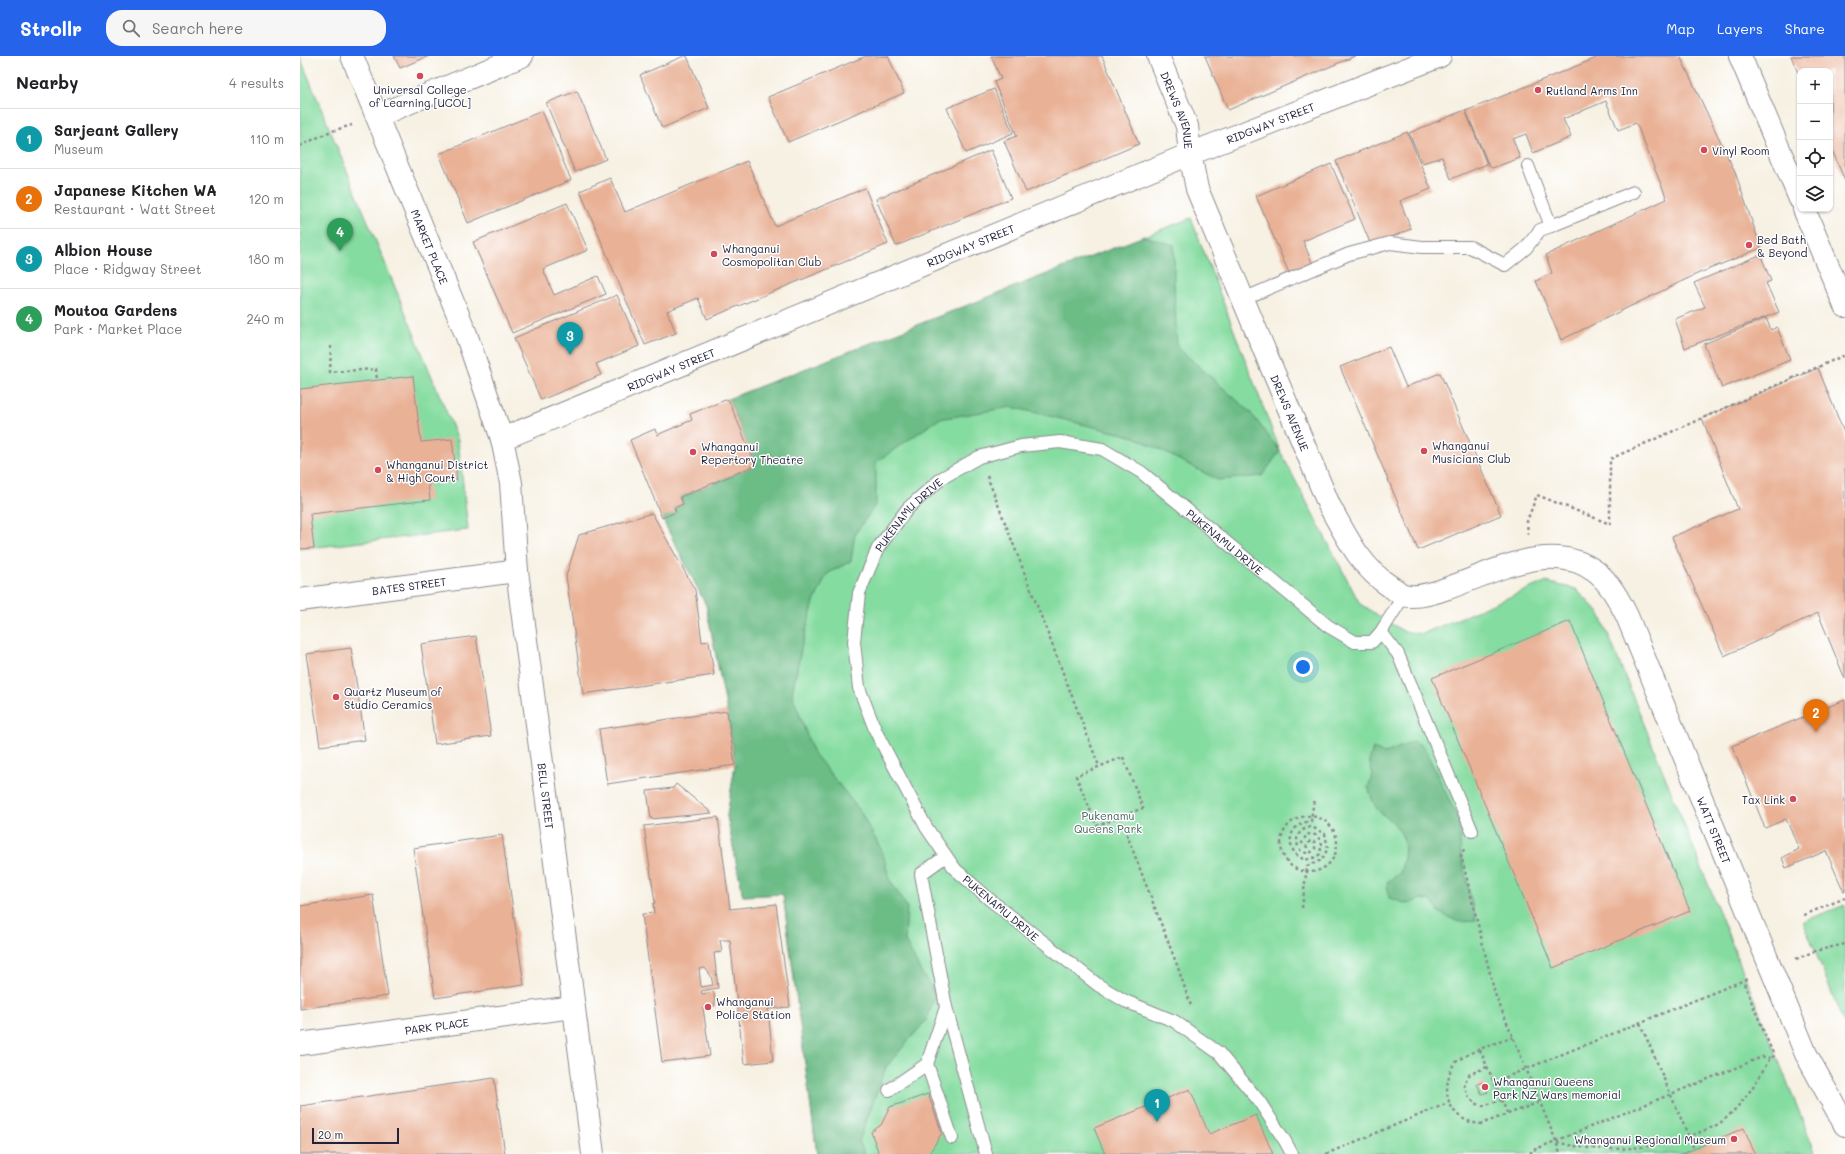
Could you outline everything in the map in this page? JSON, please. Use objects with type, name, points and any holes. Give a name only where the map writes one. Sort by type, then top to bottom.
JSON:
[{"type":"street","name":"MARKET PLACE","points":[[352,56],[466,334],[502,439]]},
{"type":"street","points":[[377,116],[489,62],[522,56]]},
{"type":"street","name":"DREWS AVENUE","points":[[1158,56],[1187,126],[1190,154],[1197,189],[1329,506],[1364,564],[1381,581],[1404,595]]},
{"type":"street","name":"RIDGWAY STREET","points":[[502,439],[1190,154],[1440,56]]},
{"type":"street","points":[[1740,56],[1797,192]]},
{"type":"street","points":[[1805,212],[1845,306]]},
{"type":"street","name":"BELL STREET","points":[[502,439],[511,483],[517,571],[592,1154]]},
{"type":"street","name":"WATT STREET","points":[[1530,559],[1561,558],[1578,562],[1596,572],[1613,590],[1627,616],[1806,1054],[1845,1125]]},
{"type":"street","points":[[1404,595],[1429,594],[1530,559]]},
{"type":"street","name":"BATES STREET","points":[[300,600],[517,571]]},
{"type":"street","name":"PARK PLACE","points":[[300,1044],[573,1007]]},
{"type":"lane","points":[[1528,166],[1551,226]]},
{"type":"lane","points":[[1243,299],[1349,254],[1390,243],[1422,247],[1470,247],[1505,265],[1526,248],[1540,230],[1634,192]]},
{"type":"lane","name":"PUKENAMU DRIVE","points":[[1292,1154],[1272,1120],[1246,1084],[1219,1053],[1174,1021],[1125,1001],[1084,975],[989,900],[955,869],[926,827],[876,732],[859,688],[854,642],[859,593],[878,548],[908,508],[942,478],[979,457],[1021,446],[1060,442],[1102,449],[1141,472],[1328,626],[1355,642],[1372,642],[1381,632],[1404,595]]},
{"type":"lane","points":[[1381,632],[1398,654],[1472,831]]},
{"type":"lane","points":[[946,856],[921,874],[946,1007],[986,1154]]},
{"type":"lane","points":[[946,1007],[927,1064],[952,1138]]},
{"type":"lane","points":[[889,1090],[927,1064]]},
{"type":"path","points":[[300,146],[329,132],[377,116]]},
{"type":"path","points":[[331,346],[330,372],[376,369],[377,381]]},
{"type":"path","points":[[1530,559],[1527,521],[1538,495],[1610,524],[1610,459],[1845,355]]},
{"type":"path","points":[[979,457],[1099,766]]},
{"type":"path","points":[[1123,757],[1143,808],[1120,817],[1097,826],[1076,776],[1123,757]]},
{"type":"path","points":[[1302,908],[1307,866],[1314,865],[1325,857],[1328,848],[1325,834],[1312,827],[1300,831],[1297,845],[1301,851],[1309,854],[1315,849],[1315,842],[1310,841],[1307,847],[1304,846],[1302,840],[1307,834],[1316,835],[1322,842],[1320,854],[1308,860],[1299,857],[1293,851],[1290,843],[1293,831],[1301,823],[1311,821],[1314,798]]},
{"type":"path","points":[[1312,816],[1329,825],[1336,837],[1337,843],[1334,856],[1325,866],[1313,872],[1306,871],[1294,867],[1284,857],[1282,850],[1282,838],[1288,826],[1293,821],[1299,818],[1312,816]]},
{"type":"path","points":[[1120,817],[1191,1003],[1190,1031]]},
{"type":"path","points":[[1461,855],[1495,994],[1560,1154]]},
{"type":"path","points":[[1804,915],[1845,898]]},
{"type":"path","points":[[1494,1082],[1742,981],[1774,1056],[1770,1058],[1756,1084],[1736,1108],[1719,1124],[1667,1145],[1643,1150],[1611,1153],[1568,1148],[1556,1141]]},
{"type":"path","points":[[1640,1023],[1694,1149]]},
{"type":"path","points":[[1513,1037],[1480,1050],[1456,1063],[1451,1069],[1446,1087],[1448,1103],[1458,1116],[1473,1124],[1481,1124],[1540,1102]]},
{"type":"path","points":[[1480,1050],[1508,1115]]},
{"type":"path","points":[[1531,1154],[1531,1151],[1762,1057],[1770,1058]]},
{"type":"path","points":[[1487,1067],[1467,1077],[1464,1082],[1467,1095],[1471,1101],[1483,1106],[1501,1100]]},
{"type":"path","points":[[1326,1154],[1448,1103]]},
{"type":"green space","points":[[300,57],[458,440],[468,530],[300,549]]},
{"type":"green space","name":"Pukenamu Queens Park","points":[[1191,218],[1280,451],[1360,604],[1403,631],[1422,634],[1545,582],[1576,589],[1600,614],[1816,1154],[817,1154],[783,894],[743,896],[727,816],[735,765],[727,711],[706,605],[662,518],[675,512],[674,508],[683,504],[680,497],[756,465],[728,399]]},
{"type":"green space","points":[[1144,236],[1174,245],[1177,347],[1249,411],[1280,451],[1262,476],[1218,480],[1135,437],[1012,407],[939,419],[876,462],[876,504],[855,534],[851,561],[827,574],[814,602],[802,645],[792,694],[813,752],[860,811],[883,853],[889,879],[907,907],[905,941],[921,972],[936,994],[927,1019],[886,1067],[859,1141],[865,1154],[817,1154],[783,894],[743,896],[727,816],[735,765],[727,711],[706,605],[662,518],[675,512],[674,508],[683,504],[680,497],[756,465],[728,399]]},
{"type":"green space","points":[[1414,741],[1424,747],[1459,821],[1461,855],[1476,921],[1459,922],[1440,913],[1431,901],[1421,899],[1408,904],[1389,898],[1387,882],[1400,873],[1404,858],[1405,846],[1404,840],[1397,828],[1378,810],[1372,800],[1368,787],[1373,775],[1369,761],[1373,748],[1384,754]]},
{"type":"green space","points":[[1845,905],[1845,1026],[1803,921]]},
{"type":"building","points":[[394,56],[429,56],[400,68]]},
{"type":"building","points":[[687,56],[709,108],[662,128],[640,75]]},
{"type":"building","points":[[866,56],[888,56],[904,93],[788,142],[768,97]]},
{"type":"building","points":[[991,56],[1102,56],[1139,144],[1026,192],[1004,141],[1017,136],[994,82],[1001,79]]},
{"type":"building","points":[[1205,56],[1355,56],[1228,110]]},
{"type":"building","points":[[1601,56],[1680,56],[1735,172],[1761,248],[1697,274],[1561,340],[1536,281],[1552,273],[1546,255],[1667,199],[1636,123],[1618,130],[1606,101],[1563,119],[1571,137],[1533,153],[1526,134],[1513,139],[1520,158],[1492,168],[1489,166],[1466,111]]},
{"type":"building","points":[[1791,56],[1845,56],[1845,181],[1833,152],[1833,68],[1797,68],[1797,71]]},
{"type":"building","points":[[994,89],[1013,133],[966,153],[947,108]]},
{"type":"building","points":[[577,91],[606,159],[575,172],[546,103]]},
{"type":"building","points":[[1465,110],[1487,164],[1451,179],[1442,157],[1422,163],[1409,133]]},
{"type":"building","points":[[542,111],[571,180],[468,223],[439,154]]},
{"type":"building","points":[[1407,132],[1431,189],[1400,201],[1411,229],[1371,245],[1336,161]]},
{"type":"building","points":[[991,150],[1011,198],[896,246],[876,199]]},
{"type":"building","points":[[747,161],[775,226],[865,188],[888,244],[707,319],[698,298],[667,311],[676,333],[645,345],[580,191],[610,178],[625,212]]},
{"type":"building","points":[[1331,164],[1355,219],[1303,241],[1315,270],[1292,280],[1256,196]]},
{"type":"building","points":[[567,203],[588,250],[543,269],[554,295],[598,276],[606,294],[512,333],[473,242]]},
{"type":"building","points":[[1757,256],[1761,256],[1771,281],[1766,283],[1779,312],[1685,348],[1675,319],[1705,307],[1694,283]]},
{"type":"building","points":[[617,295],[639,346],[596,364],[601,375],[541,400],[514,338]]},
{"type":"building","points":[[1766,318],[1771,330],[1777,327],[1790,360],[1722,388],[1704,344]]},
{"type":"building","name":"Whanganui Musicians Club","points":[[1389,347],[1406,387],[1440,373],[1501,515],[1418,550],[1340,367]]},
{"type":"building","points":[[1818,368],[1845,435],[1845,679],[1818,613],[1724,656],[1672,537],[1738,509],[1702,418]]},
{"type":"building","name":"Whanganui District & High Court","points":[[413,376],[421,442],[452,439],[457,480],[428,483],[430,500],[310,514],[314,548],[300,549],[300,389]]},
{"type":"building","name":"Whanganui Repertory Theatre","points":[[728,399],[756,465],[680,497],[683,504],[674,508],[676,512],[662,518],[630,440],[655,429],[657,435],[692,420],[690,414]]},
{"type":"building","points":[[652,513],[695,590],[702,642],[709,641],[714,675],[583,694],[566,576],[579,535]]},
{"type":"building","points":[[1570,621],[1690,911],[1553,968],[1432,678]]},
{"type":"building","points":[[476,636],[491,736],[435,744],[421,644]]},
{"type":"building","name":"Quartz Museum of Studio Ceramics","points":[[351,648],[365,740],[320,746],[306,654]]},
{"type":"building","points":[[1845,700],[1844,892],[1826,851],[1786,868],[1782,858],[1799,849],[1786,819],[1765,828],[1732,746]]},
{"type":"building","points":[[727,711],[735,765],[607,784],[599,729]]},
{"type":"building","points":[[676,784],[712,813],[651,819],[647,791],[673,788]]},
{"type":"building","points":[[718,817],[730,909],[776,904],[790,1007],[768,1009],[773,1061],[744,1064],[730,940],[720,940],[722,952],[714,953],[718,988],[701,991],[702,994],[714,992],[715,1006],[703,1008],[710,1056],[662,1062],[642,914],[654,913],[653,903],[655,903],[644,826]],"holes":[[[705,968],[711,976],[713,985],[701,987],[699,969]]]},
{"type":"building","points":[[502,835],[524,985],[435,998],[413,848]]},
{"type":"building","points":[[373,895],[388,996],[300,1009],[300,906]]},
{"type":"building","points":[[494,1078],[505,1154],[300,1154],[300,1106]]},
{"type":"building","points":[[1483,1082],[1488,1092],[1482,1094],[1477,1084]]},
{"type":"building","points":[[1190,1089],[1209,1134],[1256,1115],[1273,1154],[1105,1154],[1094,1128]]},
{"type":"building","points":[[928,1094],[942,1133],[930,1154],[875,1154],[878,1151],[871,1132],[881,1125],[890,1107]]},
{"type":"building","name":"Whanganui Regional Museum","points":[[1744,1128],[1755,1154],[1682,1154]]},
{"type":"place","name":"Universal College of Learning [UCOL]","points":[[420,76]]},
{"type":"place","name":"Rutland Arms Inn","points":[[1538,90]]},
{"type":"place","name":"Vinyl Room","points":[[1704,150]]},
{"type":"place","name":"Bed Bath & Beyond","points":[[1749,245]]},
{"type":"place","name":"Moutoa Gardens","points":[[340,251]]},
{"type":"place","name":"Whanganui Cosmopolitan Club","points":[[714,254]]},
{"type":"place","name":"Albion House","points":[[570,355]]},
{"type":"place","name":"Whanganui Musicians Club","points":[[1424,451]]},
{"type":"place","name":"Whanganui Repertory Theatre","points":[[693,452]]},
{"type":"place","name":"Whanganui District & High Court","points":[[378,470]]},
{"type":"place","name":"Quartz Museum of Studio Ceramics","points":[[336,697]]},
{"type":"place","name":"Japanese Kitchen WA","points":[[1816,732]]},
{"type":"place","name":"Tax Link","points":[[1793,799]]},
{"type":"place","name":"Whanganui Police Station","points":[[708,1007]]},
{"type":"place","name":"Whanganui Queens Park NZ Wars memorial","points":[[1485,1087]]},
{"type":"place","name":"Sarjeant Gallery","points":[[1157,1122]]},
{"type":"place","name":"Whanganui Regional Museum","points":[[1734,1139]]}]
